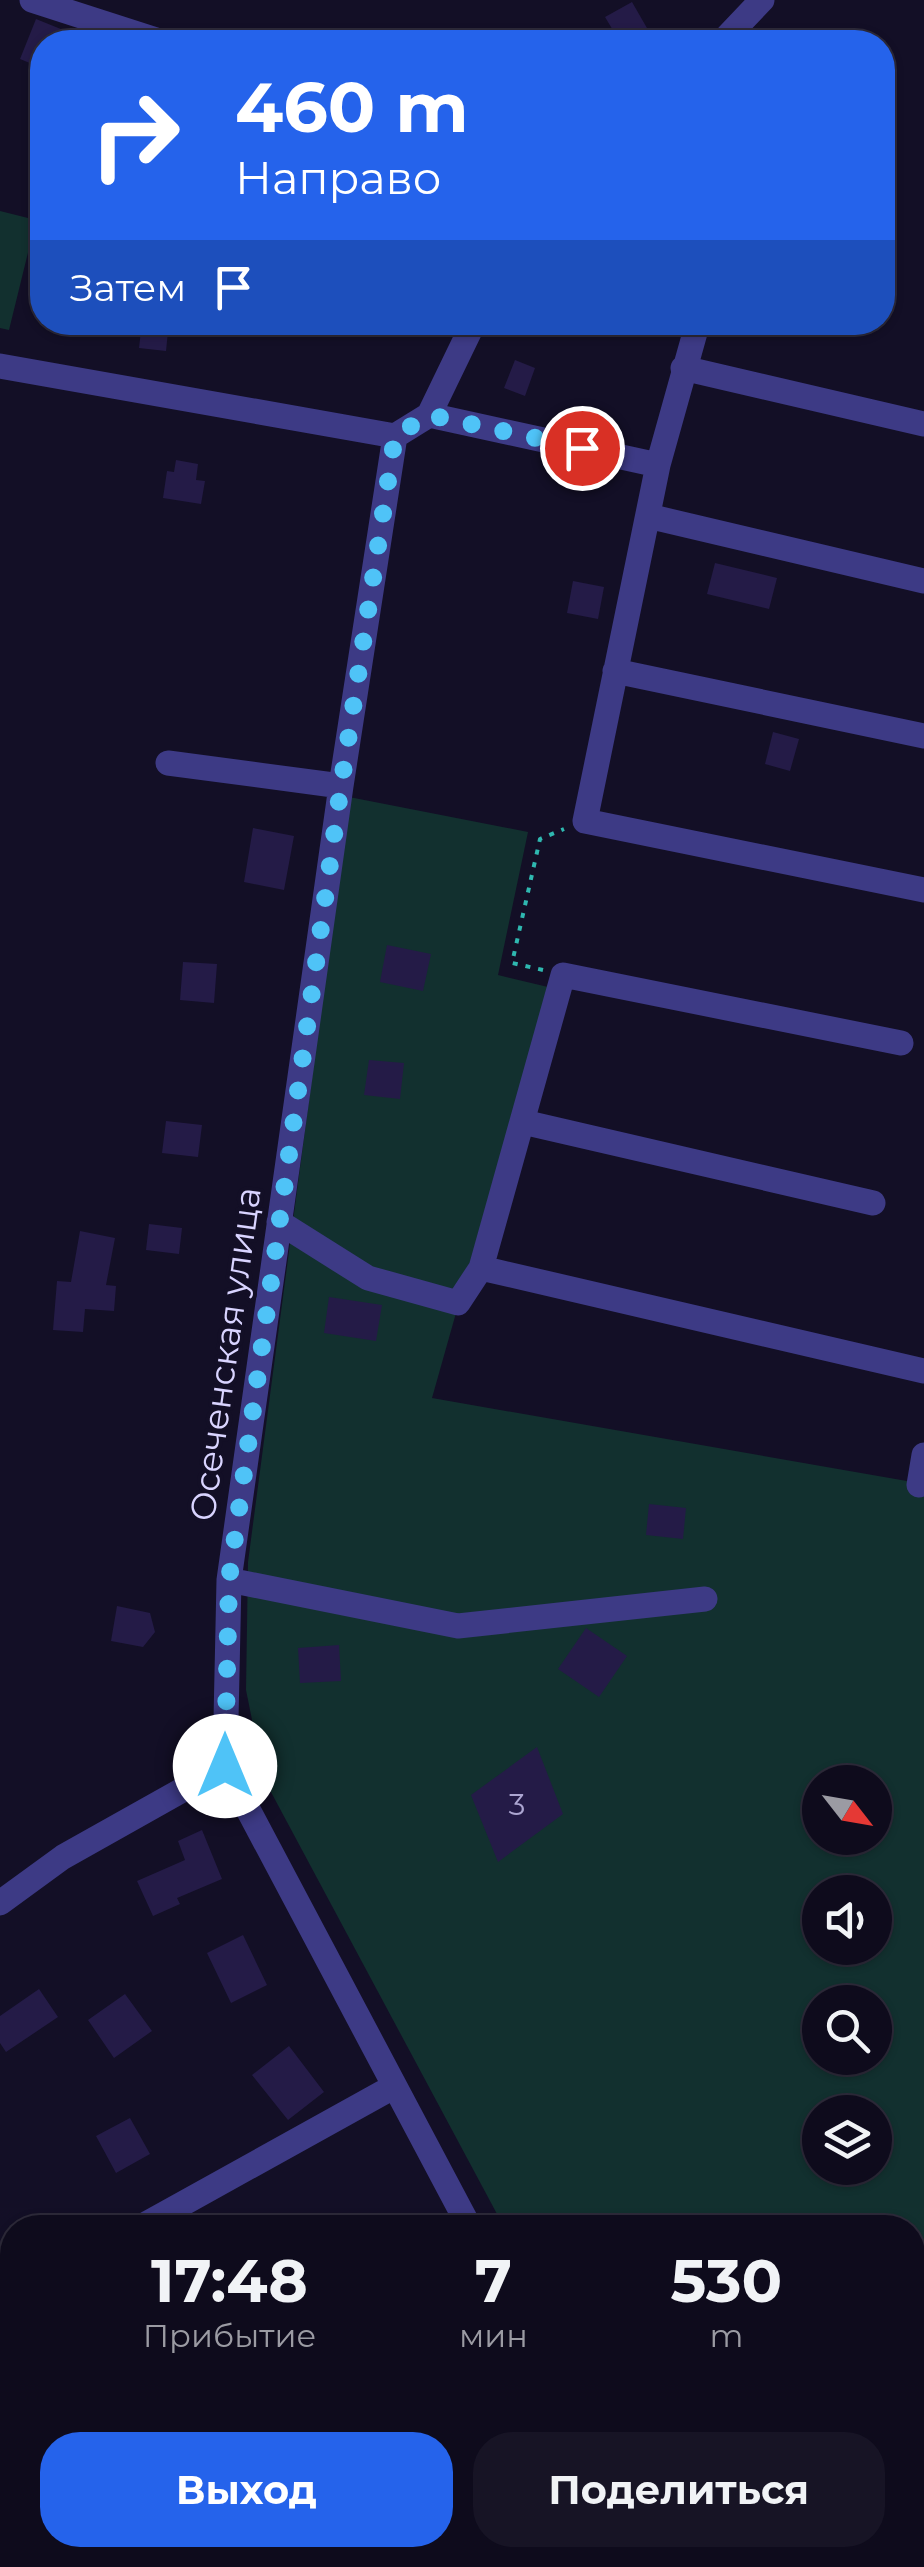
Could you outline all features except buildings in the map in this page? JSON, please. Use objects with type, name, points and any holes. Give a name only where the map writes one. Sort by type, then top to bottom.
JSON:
[{"type":"street","points":[[32,0],[125,30]]},
{"type":"street","points":[[733,30],[762,0]]},
{"type":"street","points":[[0,366],[395,436],[429,415],[468,335]]},
{"type":"street","points":[[694,335],[658,465],[585,821],[924,890]]},
{"type":"street","points":[[683,368],[924,424]]},
{"type":"street","points":[[429,415],[658,465]]},
{"type":"street","name":"Осеченская улица","points":[[395,436],[341,786],[229,1580],[225,1766],[463,2215]]},
{"type":"street","points":[[648,516],[924,581]]},
{"type":"street","points":[[616,671],[924,736]]},
{"type":"street","points":[[168,763],[341,786]]},
{"type":"street","points":[[280,1222],[368,1278],[458,1303],[481,1268],[562,974],[901,1043]]},
{"type":"street","points":[[523,1122],[873,1202]]},
{"type":"street","points":[[481,1268],[924,1371]]},
{"type":"street","points":[[919,1485],[924,1455]]},
{"type":"street","points":[[229,1580],[458,1626],[705,1599]]},
{"type":"street","points":[[0,1902],[62,1857],[225,1766]]},
{"type":"street","points":[[163,2215],[393,2088]]},
{"type":"path","points":[[562,974],[512,962],[540,839],[585,821]]},
{"type":"green space","points":[[0,211],[30,218],[30,244],[9,330],[0,328]]},
{"type":"green space","points":[[349,797],[528,832],[498,975],[548,987],[432,1398],[924,1484],[924,2215],[498,2215],[264,1779],[246,1690],[248,1562]]},
{"type":"route","points":[[225,1766],[229,1580],[341,786],[395,436],[429,415],[582,448]]}]
